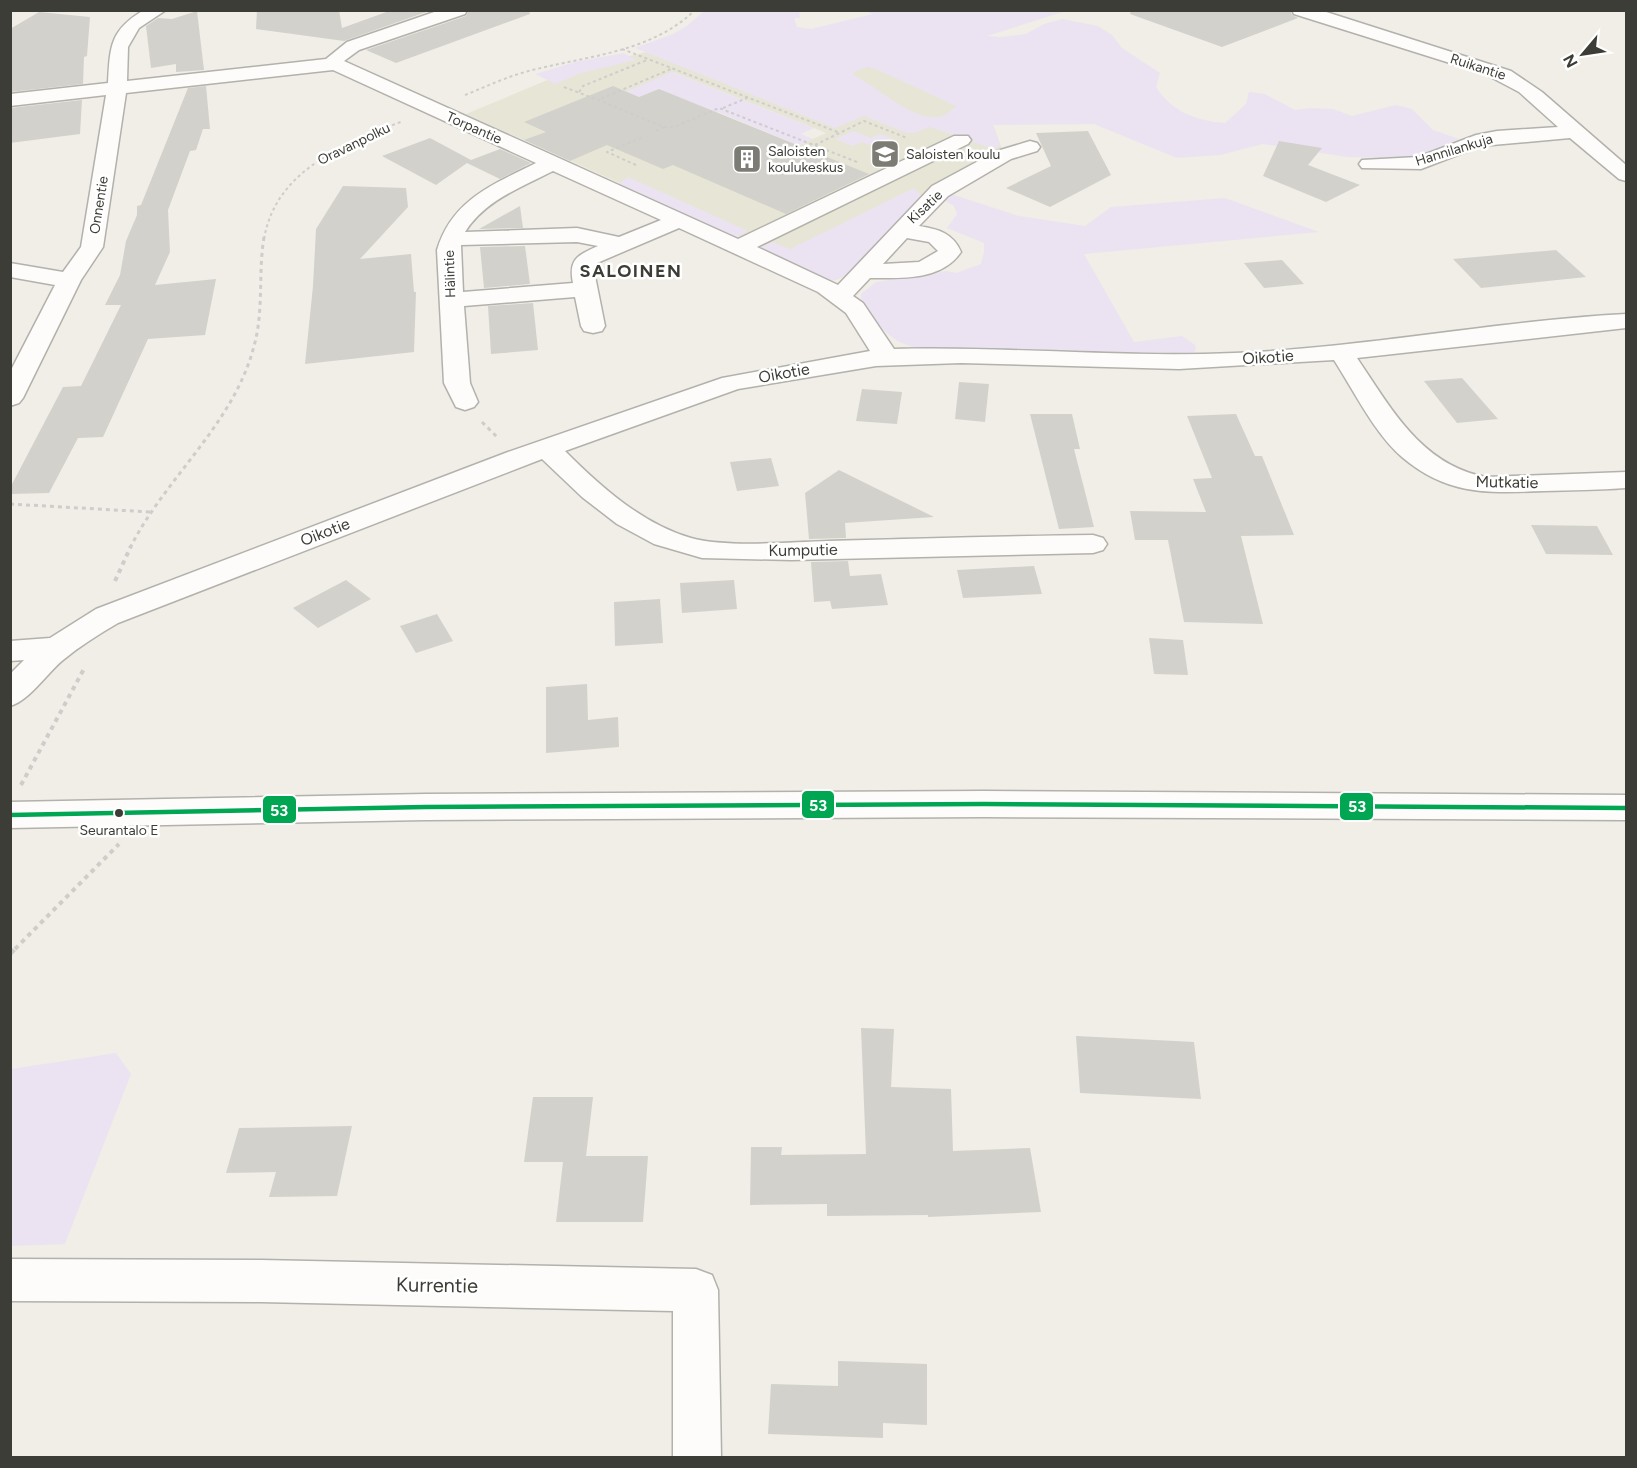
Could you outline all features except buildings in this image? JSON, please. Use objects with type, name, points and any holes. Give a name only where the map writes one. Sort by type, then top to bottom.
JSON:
[{"type":"main road","name":"Onnentie","points":[[10,398],[69,280],[92,247],[117,89],[119,47],[124,35],[132,25],[158,10]]},
{"type":"main road","points":[[10,100],[336,64],[335,59],[338,55],[353,46],[459,10]]},
{"type":"main road","name":"Ruikantie","points":[[1300,10],[1503,74],[1532,91],[1574,132],[1626,175]]},
{"type":"main road","name":"Torpantie","points":[[336,64],[739,247],[840,296],[855,308],[865,321],[886,357]]},
{"type":"main road","name":"Hannilankuja","points":[[1370,164],[1421,163],[1476,141],[1497,136],[1574,132]]},
{"type":"main road","points":[[739,247],[962,140]]},
{"type":"main road","name":"Kisatie","points":[[840,296],[940,191],[994,160],[1030,147]]},
{"type":"main road","name":"Hälintie","points":[[465,402],[458,383],[448,250],[450,239],[460,220],[481,203],[553,163]]},
{"type":"main road","points":[[892,173],[940,191]]},
{"type":"main road","points":[[592,326],[582,271],[587,259],[680,220]]},
{"type":"main road","points":[[864,271],[903,270],[929,266],[940,262],[950,252],[945,243],[935,237],[900,231]]},
{"type":"main road","points":[[450,239],[585,236],[619,244]]},
{"type":"main road","points":[[10,270],[69,280]]},
{"type":"main road","points":[[451,300],[585,289]]},
{"type":"main road","name":"Oikotie","points":[[10,695],[55,648],[107,616],[518,458],[731,383],[761,376],[886,357],[977,356],[1179,362],[1340,351],[1537,328],[1626,321]]},
{"type":"main road","name":"Mutkatie","points":[[1340,351],[1395,434],[1411,451],[1433,467],[1463,481],[1486,485],[1626,480]]},
{"type":"main road","name":"Kumputie","points":[[547,448],[589,487],[644,527],[683,545],[705,549],[799,551],[1093,544]]},
{"type":"main road","points":[[10,651],[55,648]]},
{"type":"main road","points":[[14,804],[425,807],[972,804],[1626,808]]},
{"type":"main road","name":"Kurrentie","points":[[10,1280],[273,1281],[696,1290],[697,1458]]},
{"type":"path","name":"Oravanpolku","points":[[107,616],[115,581],[128,551],[150,512],[214,426],[242,378],[255,346],[264,234],[272,211],[282,193],[311,165],[336,151],[510,76],[621,49],[667,33],[682,24],[695,10]]},
{"type":"path","points":[[621,49],[840,133]]},
{"type":"path","points":[[579,92],[583,86],[648,60]]},
{"type":"path","points":[[598,100],[672,69]]},
{"type":"path","points":[[564,87],[664,127],[674,127],[719,108],[892,173]]},
{"type":"path","points":[[722,109],[747,98]]},
{"type":"path","points":[[814,145],[864,122],[908,139],[898,143]]},
{"type":"path","points":[[656,131],[664,127]]},
{"type":"path","points":[[636,165],[607,153],[643,137]]},
{"type":"path","points":[[820,154],[828,150]]},
{"type":"path","points":[[465,402],[518,458]]},
{"type":"path","points":[[10,504],[150,512]]},
{"type":"path","points":[[14,804],[58,712],[88,662],[107,616]]},
{"type":"path","points":[[10,954],[119,844]]},
{"type":"shaded area","points":[[704,11],[799,11],[800,18],[794,18],[797,27],[811,29],[873,14],[864,11],[1066,11],[987,36],[1026,34],[1044,24],[1063,19],[1098,26],[1112,35],[1122,48],[1160,73],[1156,87],[1162,96],[1177,109],[1205,120],[1225,123],[1246,104],[1249,92],[1265,94],[1295,110],[1333,109],[1352,116],[1396,105],[1412,109],[1433,130],[1459,139],[1416,156],[1387,158],[1347,157],[1263,144],[1220,155],[1177,158],[1094,124],[993,125],[1000,145],[994,149],[930,127],[915,133],[907,133],[864,116],[835,128],[635,48],[673,34],[687,26]],"holes":[[[868,67],[956,106],[945,115],[934,117],[922,115],[909,110],[853,75],[856,71]]]},
{"type":"shaded area","name":"Saloisten koulu","points":[[731,27],[884,66],[993,125],[1002,149],[932,186],[849,274],[836,280],[466,114],[574,69],[668,47]],"holes":[[[673,72],[826,133],[767,160]]]},
{"type":"shaded area","points":[[624,53],[636,60],[581,73],[555,84],[535,74],[575,62]]},
{"type":"shaded area","points":[[672,72],[814,128],[801,134],[813,139],[798,145],[718,112],[676,130],[604,101]]},
{"type":"shaded area","points":[[853,131],[871,138],[880,134],[898,141],[881,149],[862,142],[853,146],[835,139]]},
{"type":"shaded area","points":[[628,177],[748,231],[732,237],[617,185]]},
{"type":"shaded area","points":[[914,188],[921,195],[920,199],[849,274],[832,281],[761,250],[761,247],[772,242],[790,249]]},
{"type":"shaded area","points":[[951,194],[1019,216],[1085,226],[1111,207],[1225,198],[1319,232],[1084,254],[1134,342],[1182,336],[1195,345],[1196,349],[1192,354],[929,351],[896,340],[882,328],[861,300],[861,294],[876,282],[947,271],[956,273],[981,264],[984,243],[947,228],[957,214],[954,206],[944,200]]},
{"type":"shaded area","points":[[116,1053],[131,1074],[65,1244],[11,1246],[11,1069]]},
{"type":"transit line","name":"53","points":[[10,815],[425,807],[984,804],[1626,808]]},
{"type":"place","name":"Saloisten koulu","points":[[885,154]]},
{"type":"place","name":"Saloisten koulukeskus","points":[[747,159]]},
{"type":"place","name":"Seurantalo E","points":[[119,813]]},
{"type":"district","name":"SALOINEN","points":[[631,271]]}]
